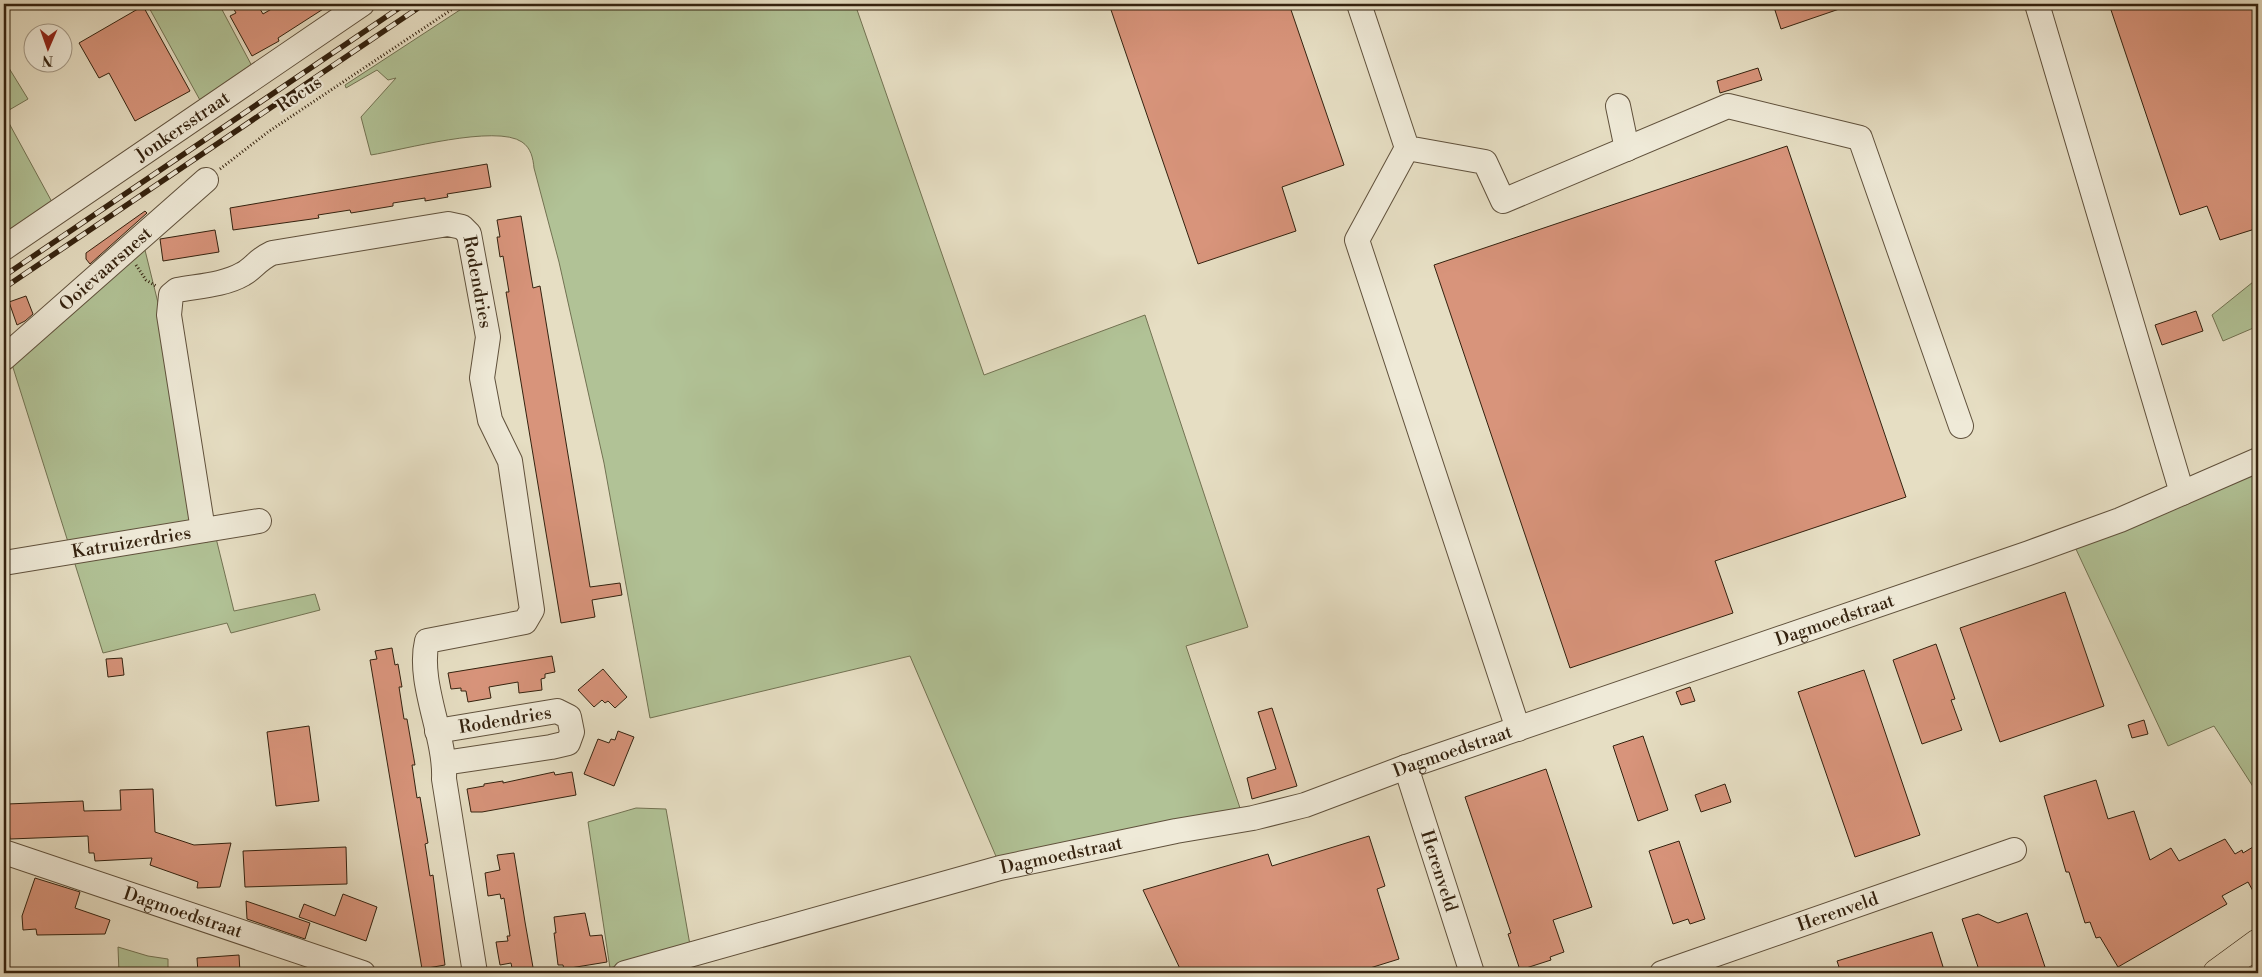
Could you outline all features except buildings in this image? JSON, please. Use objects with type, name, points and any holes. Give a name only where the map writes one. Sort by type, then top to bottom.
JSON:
[{"type":"main road","points":[[2217,973],[2258,943]]},
{"type":"street","name":"Jonkersstraat","points":[[4,248],[362,4]]},
{"type":"street","points":[[1359,4],[1407,148],[1357,240],[1518,728]]},
{"type":"street","points":[[2038,4],[2182,493]]},
{"type":"street","points":[[1618,106],[1627,149]]},
{"type":"street","points":[[1407,148],[1485,162],[1503,201],[1728,106],[1860,138],[1961,426]]},
{"type":"street","name":"Ooievaarsnest","points":[[4,358],[206,180]]},
{"type":"street","name":"Rodendries","points":[[171,295],[177,290],[231,280],[245,274],[261,258],[272,253],[448,224],[462,227],[469,234],[488,337],[482,378],[490,420],[510,461],[532,610],[525,622],[427,641],[424,654],[444,763],[444,779],[475,973]]},
{"type":"street","points":[[171,295],[169,316],[203,530]]},
{"type":"street","name":"Dagmoedstraat","points":[[625,973],[1000,868],[1176,830],[1253,818],[1305,805],[1518,728],[2029,553],[2120,520],[2258,460]]},
{"type":"street","name":"Katruizerdries","points":[[4,563],[259,521]]},
{"type":"street","name":"Rodendries","points":[[438,731],[556,711],[569,716],[572,732],[568,743],[444,763]]},
{"type":"street","name":"Herenveld","points":[[1406,767],[1472,973]]},
{"type":"street","name":"Herenveld","points":[[1662,973],[2014,850]]},
{"type":"street","name":"Dagmoedstraat","points":[[4,852],[363,973]]},
{"type":"path","name":"Rocus","points":[[206,180],[268,132],[460,4]]},
{"type":"path","points":[[124,252],[146,280],[171,295]]},
{"type":"green space","points":[[147,4],[219,4],[253,68],[201,102]]},
{"type":"green space","points":[[469,4],[855,4],[984,375],[1145,315],[1248,627],[1186,646],[1240,808],[998,861],[910,656],[650,718],[604,463],[559,262],[529,150],[522,142],[509,137],[492,136],[448,140],[371,155],[361,117],[396,78],[388,80],[377,70],[346,88],[345,85]]},
{"type":"green space","points":[[4,60],[28,99],[4,113]]},
{"type":"green space","points":[[4,114],[52,202],[4,236]]},
{"type":"green space","points":[[143,242],[234,611],[315,594],[320,610],[231,633],[227,623],[103,653],[10,358]]},
{"type":"green space","points":[[2253,282],[2258,283],[2258,326],[2223,341],[2212,315]]},
{"type":"green space","points":[[2258,473],[2258,690],[2256,707],[2258,711],[2258,797],[2214,726],[2168,746],[2075,547],[2160,515]]},
{"type":"green space","points":[[636,808],[666,809],[690,945],[610,968],[588,822]]},
{"type":"green space","points":[[118,947],[148,956],[168,959],[168,973],[119,973]]},
{"type":"railway","points":[[4,276],[405,4]]},
{"type":"railway","points":[[4,288],[424,4]]}]
